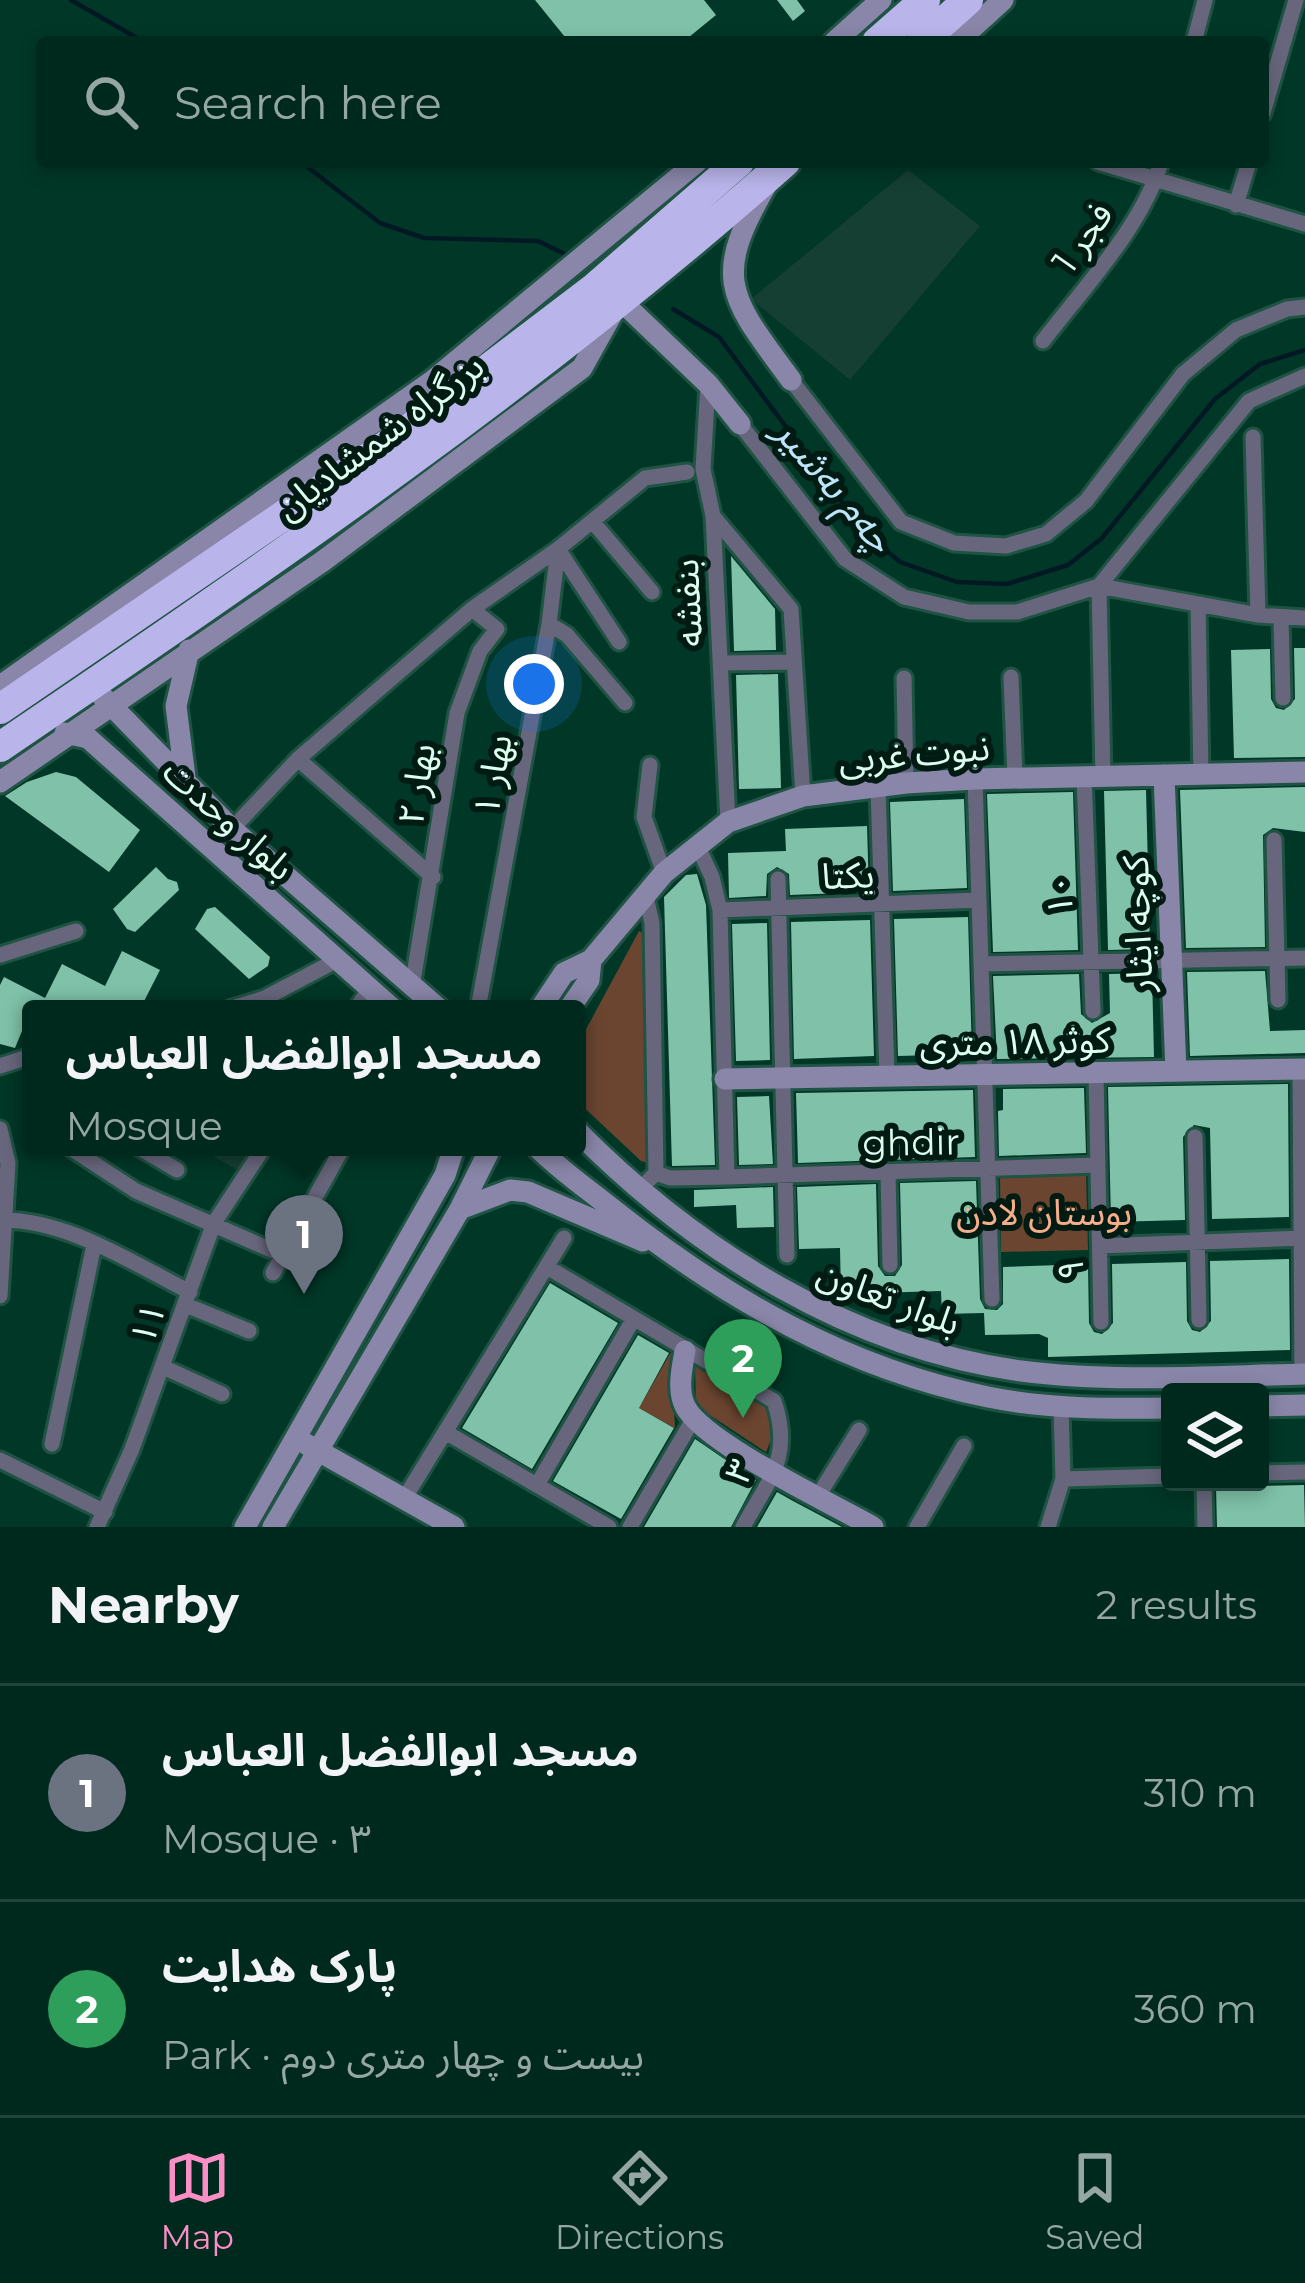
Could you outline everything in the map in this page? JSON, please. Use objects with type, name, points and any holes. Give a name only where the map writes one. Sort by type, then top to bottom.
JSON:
[{"type":"highway","points":[[884,36],[925,0]]},
{"type":"highway","points":[[928,36],[968,0]]},
{"type":"highway","name":"بزرگراه شمشادیان","points":[[0,709],[398,438],[592,289],[732,168]]},
{"type":"highway","name":"بزرگراه شمشادیان","points":[[0,747],[101,695],[226,595],[316,550],[456,448],[620,300],[778,168]]},
{"type":"main road","points":[[841,36],[881,0]]},
{"type":"main road","points":[[964,36],[1004,0]]},
{"type":"main road","points":[[0,686],[432,381],[690,168]]},
{"type":"main road","points":[[779,168],[737,240],[731,274],[752,323],[791,380]]},
{"type":"main road","points":[[620,300],[708,383],[740,424]]},
{"type":"main road","points":[[0,782],[73,733],[101,695],[188,652],[316,550]]},
{"type":"main road","points":[[186,785],[176,706],[188,652],[226,595]]},
{"type":"main road","name":"بلوار وحدت","points":[[101,695],[232,829],[428,1000]]},
{"type":"main road","points":[[103,751],[100,734],[104,724],[132,728]]},
{"type":"main road","points":[[0,747],[73,733]]},
{"type":"main road","name":"بلوار وحدت","points":[[73,733],[88,738],[384,1000]]},
{"type":"main road","name":"نبوت غربی","points":[[546,1000],[564,974],[591,960],[664,873],[728,822],[803,796],[975,779],[1305,772]]},
{"type":"main road","name":"کوچه ایثار","points":[[1164,775],[1176,1071]]},
{"type":"main road","name":"نبوت غربی","points":[[575,1000],[589,980],[591,960]]},
{"type":"main road","name":"کوثر ۱۸ متری","points":[[725,1078],[1303,1069]]},
{"type":"main road","name":"بلوار تعاون","points":[[586,1140],[638,1190],[708,1244],[788,1294],[943,1357],[1022,1371],[1089,1376],[1304,1374]]},
{"type":"main road","points":[[245,1527],[445,1175],[451,1156]]},
{"type":"main road","points":[[273,1527],[460,1210],[487,1156]]},
{"type":"main road","name":"بلوار تعاون","points":[[548,1156],[662,1247],[752,1308],[832,1346],[905,1374],[987,1397],[1060,1407],[1161,1408]]},
{"type":"main road","points":[[460,1210],[510,1190],[528,1192],[662,1247]]},
{"type":"main road","points":[[685,1351],[680,1379],[683,1405],[704,1430],[870,1526]]},
{"type":"main road","points":[[1269,1406],[1305,1405]]},
{"type":"main road","points":[[296,1438],[404,1499],[424,1520],[454,1527]]},
{"type":"street","points":[[1196,36],[1205,0]]},
{"type":"street","points":[[1269,92],[1296,0]]},
{"type":"street","points":[[1117,168],[1305,224]]},
{"type":"street","name":"فجر 1","points":[[1042,341],[1116,245],[1159,168]]},
{"type":"street","points":[[1236,205],[1247,168]]},
{"type":"street","points":[[791,380],[901,522],[954,543],[1006,546],[1046,534],[1086,501],[1183,374],[1236,330],[1287,308],[1305,307]]},
{"type":"street","points":[[1099,586],[1249,400],[1305,376]]},
{"type":"street","name":"بنفشه","points":[[708,383],[703,470],[713,516],[728,822]]},
{"type":"street","points":[[740,424],[845,559],[904,597],[968,613],[1017,612],[1099,586],[1281,619],[1305,618]]},
{"type":"street","points":[[1252,437],[1258,615]]},
{"type":"street","points":[[232,829],[298,759],[472,609],[558,549],[645,478],[687,472]]},
{"type":"street","points":[[713,516],[791,608],[803,796]]},
{"type":"street","points":[[593,522],[652,592]]},
{"type":"street","points":[[558,549],[620,643]]},
{"type":"street","name":"بهار ۱","points":[[480,1000],[549,624],[558,549]]},
{"type":"street","name":"۱۰","points":[[1093,1011],[1099,586]]},
{"type":"street","points":[[1198,605],[1201,775]]},
{"type":"street","name":"بهار ۲","points":[[412,987],[457,713],[480,651],[497,629],[472,609]]},
{"type":"street","points":[[1281,619],[1282,698]]},
{"type":"street","points":[[549,624],[567,635],[625,703]]},
{"type":"street","points":[[720,663],[794,662]]},
{"type":"street","points":[[1011,677],[1015,778]]},
{"type":"street","points":[[904,678],[906,783]]},
{"type":"street","points":[[298,759],[433,877]]},
{"type":"street","points":[[650,765],[644,818],[664,873]]},
{"type":"street","points":[[975,779],[992,1299]]},
{"type":"street","points":[[878,787],[886,1076]]},
{"type":"street","points":[[1274,840],[1278,1000]]},
{"type":"street","points":[[698,847],[720,910],[727,1178]]},
{"type":"street","points":[[778,879],[788,1255]]},
{"type":"street","points":[[638,1190],[656,1173],[652,923],[645,893]]},
{"type":"street","name":"یکتا","points":[[720,910],[979,900]]},
{"type":"street","points":[[0,955],[76,931]]},
{"type":"street","points":[[981,964],[1305,958]]},
{"type":"street","points":[[258,1000],[338,960]]},
{"type":"street","points":[[362,1000],[370,988]]},
{"type":"street","points":[[1303,1069],[1304,1374]]},
{"type":"street","name":"۹","points":[[1096,1072],[1101,1322]]},
{"type":"street","points":[[0,1129],[8,1163],[0,1296]]},
{"type":"street","points":[[1195,1137],[1199,1320]]},
{"type":"street","points":[[83,1156],[136,1191],[283,1255]]},
{"type":"street","points":[[154,1156],[178,1170]]},
{"type":"street","name":"۱۱","points":[[101,1520],[214,1223],[258,1156]]},
{"type":"street","points":[[273,1273],[338,1156]]},
{"type":"street","name":"ghdir","points":[[656,1173],[670,1178],[727,1178],[1097,1165]]},
{"type":"street","points":[[887,1172],[890,1265]]},
{"type":"street","points":[[3,1220],[40,1224],[94,1245],[249,1331]]},
{"type":"street","points":[[404,1499],[564,1238]]},
{"type":"street","points":[[1100,1246],[1304,1238]]},
{"type":"street","points":[[52,1444],[94,1245]]},
{"type":"street","name":"۳","points":[[548,1268],[774,1401],[784,1431],[774,1470],[743,1527]]},
{"type":"street","points":[[537,1485],[634,1320]]},
{"type":"street","points":[[163,1367],[222,1394]]},
{"type":"street","points":[[1048,1527],[1064,1479],[1060,1407]]},
{"type":"street","points":[[630,1527],[694,1418]]},
{"type":"street","points":[[818,1496],[859,1430]]},
{"type":"street","points":[[447,1433],[609,1527]]},
{"type":"street","points":[[917,1527],[964,1446]]},
{"type":"street","points":[[0,1460],[101,1520]]},
{"type":"street","points":[[1269,1474],[1305,1472]]},
{"type":"street","points":[[1064,1479],[1161,1476]]},
{"type":"street","points":[[1204,1491],[1205,1527]]},
{"type":"shaded area","points":[[908,170],[980,226],[850,380],[751,299]]},
{"type":"shaded area","points":[[213,1156],[249,1156],[239,1171]]},
{"type":"green space","points":[[639,931],[646,935],[651,1164],[641,1161],[586,1109],[586,1029]]},
{"type":"green space","name":"بوستان لادن","points":[[1086,1173],[1088,1250],[1001,1252],[1000,1175]]},
{"type":"green space","points":[[671,1352],[675,1428],[639,1408]]},
{"type":"green space","points":[[695,1366],[767,1408],[776,1428],[766,1452],[696,1406]]},
{"type":"building","points":[[535,0],[704,0],[716,15],[690,36],[564,36]]},
{"type":"building","points":[[777,0],[797,0],[805,11],[793,21]]},
{"type":"building","points":[[731,556],[775,609],[776,650],[734,651]]},
{"type":"building","points":[[1294,648],[1305,648],[1305,757],[1234,758],[1231,650],[1270,649],[1271,699],[1276,708],[1284,710],[1295,699]]},
{"type":"building","points":[[778,674],[781,788],[739,789],[736,675]]},
{"type":"building","points":[[56,772],[76,777],[140,830],[109,872],[5,796]]},
{"type":"building","points":[[1305,787],[1305,832],[1273,828],[1263,835],[1265,947],[1186,948],[1180,790]]},
{"type":"building","points":[[1146,790],[1150,949],[1108,950],[1104,791]]},
{"type":"building","points":[[1073,792],[1078,950],[993,952],[987,794]]},
{"type":"building","points":[[964,799],[967,888],[893,891],[890,802]]},
{"type":"building","points":[[867,826],[869,892],[790,895],[789,874],[777,867],[767,874],[766,896],[729,898],[728,853],[786,851],[785,829]]},
{"type":"building","points":[[156,867],[177,882],[179,890],[135,932],[127,929],[113,909]]},
{"type":"building","points":[[697,874],[706,905],[715,1165],[672,1166],[664,897],[686,875]]},
{"type":"building","points":[[215,907],[270,957],[268,966],[249,979],[195,929],[207,909]]},
{"type":"building","points":[[968,917],[972,1054],[898,1056],[894,919]]},
{"type":"building","points":[[870,920],[874,1056],[794,1059],[791,922]]},
{"type":"building","points":[[767,923],[770,1060],[736,1061],[732,924]]},
{"type":"building","points":[[122,951],[160,970],[145,1000],[22,1000],[22,1031],[15,1048],[0,1044],[4,977],[45,998],[62,964],[105,986]]},
{"type":"building","points":[[1265,971],[1270,1031],[1305,1030],[1305,1053],[1190,1056],[1187,972]]},
{"type":"building","points":[[1152,973],[1154,1057],[997,1059],[993,976],[1079,974],[1081,1014],[1092,1023],[1110,1013],[1109,974]]},
{"type":"building","points":[[1288,1084],[1289,1217],[1212,1219],[1210,1128],[1194,1125],[1183,1137],[1185,1220],[1111,1222],[1108,1087]]},
{"type":"building","points":[[1084,1088],[1086,1153],[999,1156],[998,1111],[1003,1110],[1003,1089]]},
{"type":"building","points":[[973,1090],[975,1157],[798,1163],[796,1093]]},
{"type":"building","points":[[769,1096],[773,1164],[739,1165],[737,1097]]},
{"type":"building","points":[[976,1181],[980,1299],[985,1309],[997,1310],[1003,1304],[1003,1267],[1088,1264],[1089,1323],[1094,1332],[1102,1334],[1113,1323],[1112,1264],[1186,1262],[1187,1321],[1192,1330],[1200,1332],[1211,1321],[1210,1261],[1289,1259],[1290,1350],[1048,1357],[1048,1338],[1039,1334],[985,1335],[984,1313],[942,1314],[941,1291],[841,1294],[840,1248],[799,1249],[797,1187],[876,1184],[878,1266],[885,1276],[895,1276],[902,1265],[900,1183]]},
{"type":"building","points":[[773,1187],[774,1227],[737,1228],[736,1205],[694,1207],[694,1190]]},
{"type":"building","points":[[550,1283],[618,1323],[532,1469],[462,1428]]},
{"type":"building","points":[[638,1335],[669,1353],[639,1408],[674,1428],[621,1519],[553,1481]]},
{"type":"building","points":[[695,1439],[756,1480],[731,1527],[644,1527]]},
{"type":"building","points":[[1304,1485],[1305,1527],[1217,1527],[1216,1491],[1269,1491],[1269,1486]]},
{"type":"building","points":[[777,1492],[793,1501],[842,1527],[757,1527]]},
{"type":"waterway","name":"چەم بەشیر","points":[[71,0],[134,36]]},
{"type":"waterway","name":"چەم بەشیر","points":[[309,168],[380,223],[424,238],[538,241],[569,256]]},
{"type":"waterway","name":"چەم بەشیر","points":[[673,309],[719,337],[865,533],[900,562],[957,582],[1007,584],[1068,565],[1102,538],[1215,399],[1260,364],[1305,350]]},
{"type":"place","name":"مسجد ابوالفضل العباس","points":[[304,1294]]},
{"type":"place","name":"پارک‌ هدایت","points":[[743,1418]]}]
